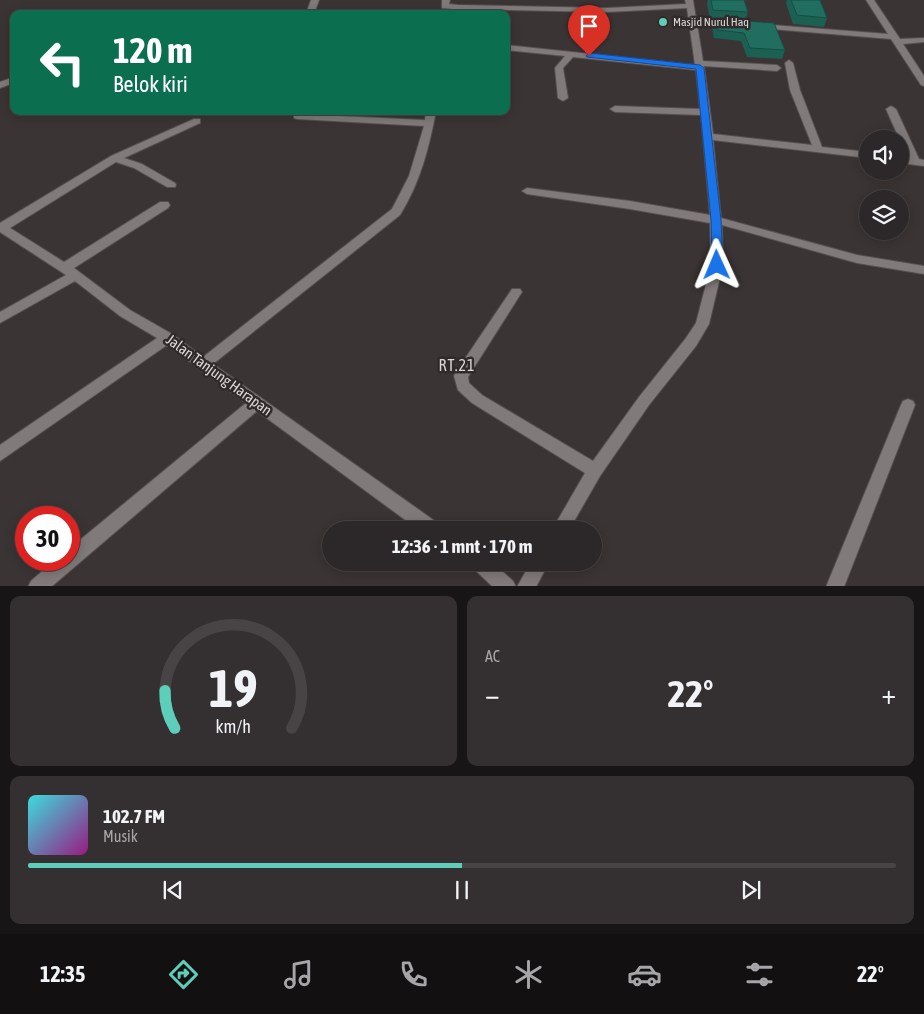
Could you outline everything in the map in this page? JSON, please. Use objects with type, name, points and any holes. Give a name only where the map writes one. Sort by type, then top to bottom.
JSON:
[{"type":"street","points":[[446,0],[445,6],[455,10],[607,10],[689,3],[708,136],[716,220],[717,265],[702,324],[691,342],[644,400],[595,471],[565,521]]},
{"type":"street","points":[[870,0],[924,83]]},
{"type":"street","points":[[692,21],[740,25]]},
{"type":"street","points":[[750,26],[895,40],[924,40]]},
{"type":"street","points":[[510,47],[699,65],[777,68]]},
{"type":"street","points":[[563,98],[559,68],[571,54]]},
{"type":"street","points":[[789,63],[795,90],[818,149]]},
{"type":"street","points":[[615,109],[705,112]]},
{"type":"street","points":[[891,109],[921,164]]},
{"type":"street","points":[[202,364],[396,212],[405,199],[418,170],[430,117],[297,116]]},
{"type":"street","points":[[1,227],[115,158],[197,121]]},
{"type":"street","points":[[708,136],[859,154]]},
{"type":"street","points":[[115,158],[138,166],[171,185]]},
{"type":"street","points":[[527,191],[630,205],[716,220],[857,259],[924,270]]},
{"type":"street","points":[[0,318],[70,272],[164,205]]},
{"type":"street","name":"Jalan Tanjung Harapan","points":[[1,227],[70,272],[125,313],[166,338],[421,521]]},
{"type":"street","points":[[516,292],[461,376],[463,386],[477,399],[595,471]]},
{"type":"street","points":[[0,454],[166,338]]},
{"type":"street","points":[[80,551],[257,403]]},
{"type":"street","points":[[835,586],[908,405]]},
{"type":"street","points":[[36,586],[55,571]]},
{"type":"street","points":[[489,571],[507,586]]},
{"type":"street","points":[[526,586],[535,571]]},
{"type":"building","points":[[711,0],[744,0],[748,12],[713,10]]},
{"type":"building","points":[[791,0],[820,0],[827,18],[797,15]]},
{"type":"building","points":[[715,19],[774,23],[785,50],[750,48],[744,33],[717,30]]},
{"type":"place","name":"Masjid Nurul Haq","points":[[663,22]]},
{"type":"district","name":"RT.21","points":[[457,365]]},
{"type":"route","points":[[589,56],[700,68],[716,220],[717,265]]}]
